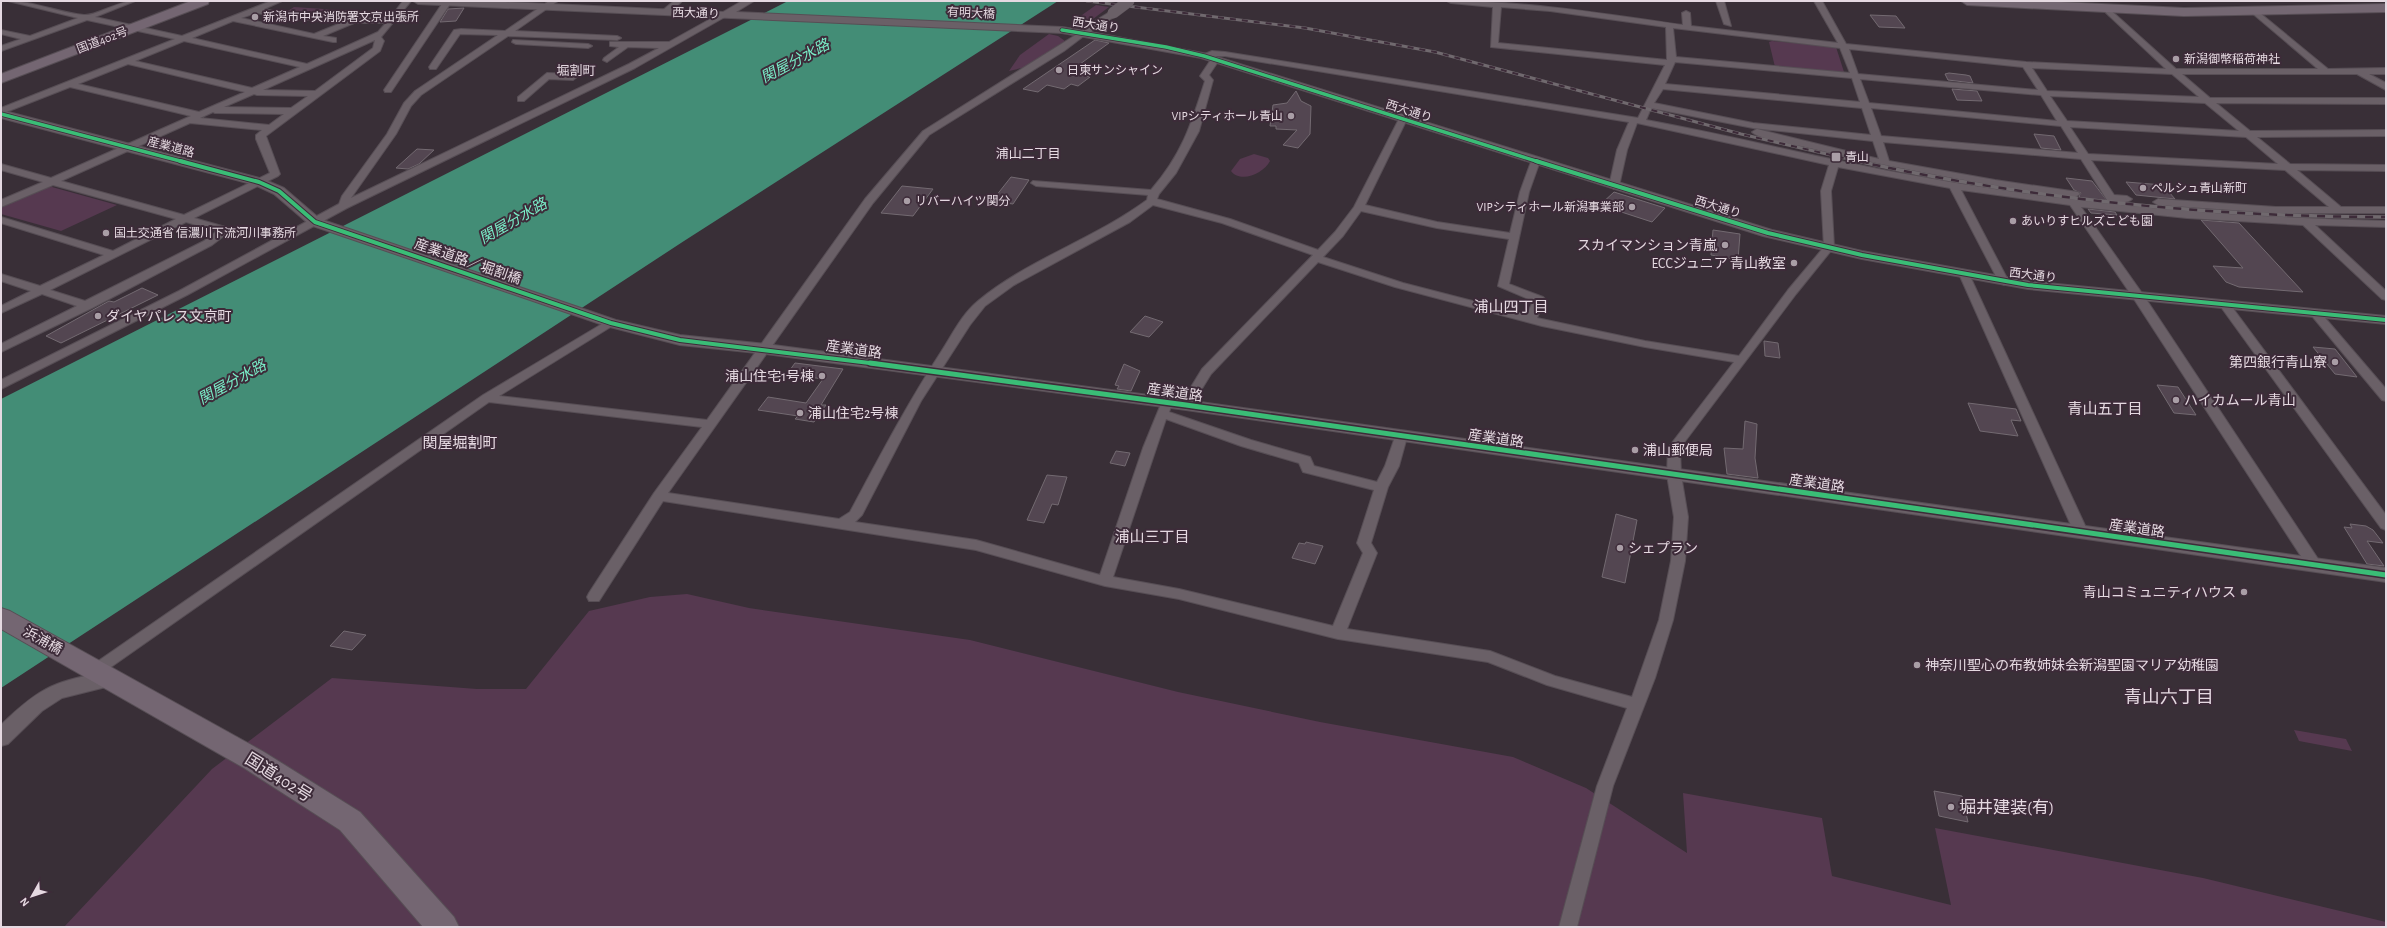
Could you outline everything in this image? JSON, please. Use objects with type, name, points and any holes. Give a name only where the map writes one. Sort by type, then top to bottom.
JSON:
[{"type":"highway","name":"国道402号","points":[[1,79],[203,1]]},
{"type":"highway","name":"浜浦橋","points":[[1,617],[97,671]]},
{"type":"highway","name":"国道402号","points":[[97,671],[254,760],[350,821],[443,927]]},
{"type":"main road","points":[[1967,1],[2106,8],[2152,12],[2386,8]]},
{"type":"street","points":[[12,1],[307,66]]},
{"type":"street","points":[[1,49],[131,1]]},
{"type":"street","points":[[1,112],[278,1]]},
{"type":"street","points":[[1,204],[381,34],[407,1]]},
{"type":"street","name":"西大通り","points":[[418,1],[550,4],[666,12],[731,14]]},
{"type":"street","points":[[666,12],[678,1]]},
{"type":"street","points":[[594,597],[659,496],[766,349],[868,201],[926,132],[1061,49],[1129,1]]},
{"type":"street","points":[[1451,1],[1550,9],[1670,24],[1764,38],[2026,65],[2174,72],[2386,71]]},
{"type":"street","points":[[1720,1],[1728,24]]},
{"type":"street","points":[[1818,1],[1844,47],[1885,162]]},
{"type":"street","points":[[388,90],[448,2]]},
{"type":"street","points":[[1,385],[320,223],[343,206],[562,101],[731,14],[745,2]]},
{"type":"street","points":[[343,206],[347,196],[387,140],[407,105],[418,93],[550,4]]},
{"type":"street","points":[[1497,5],[1494,45],[2044,93],[2208,100],[2386,102]]},
{"type":"street","points":[[2106,8],[2174,72],[2339,210]]},
{"type":"street","points":[[255,10],[275,14],[354,20],[392,20]]},
{"type":"street","points":[[2255,11],[2326,71]]},
{"type":"street","points":[[1686,12],[1687,27]]},
{"type":"street","name":"有明大橋","points":[[731,14],[1062,30]]},
{"type":"street","points":[[233,19],[333,40]]},
{"type":"street","points":[[315,36],[354,20]]},
{"type":"street","points":[[1614,186],[1622,150],[1644,108],[1650,105],[1671,61],[1668,38],[1670,24]]},
{"type":"street","name":"西大通り","points":[[1062,30],[1166,46],[1210,58],[1614,186],[1768,232],[1862,255],[2004,282],[2386,320]]},
{"type":"street","points":[[1,32],[29,38]]},
{"type":"street","points":[[433,67],[457,32],[508,33],[615,41],[626,45],[656,46],[678,41]]},
{"type":"street","points":[[1,310],[259,182],[276,172],[261,139],[261,135],[296,111],[377,49],[380,41],[376,36]]},
{"type":"street","points":[[496,41],[588,46]]},
{"type":"street","points":[[607,60],[626,45]]},
{"type":"street","points":[[841,524],[855,515],[915,401],[965,323],[981,304],[1010,283],[1126,220],[1153,197],[1171,173],[1194,131],[1209,80],[1204,76],[1212,53],[1637,121],[1834,163],[1954,186],[2073,202],[2219,217],[2307,223],[2386,224]]},
{"type":"street","points":[[127,61],[253,91],[318,94]]},
{"type":"street","points":[[2026,65],[2111,198]]},
{"type":"street","points":[[2358,71],[2386,87]]},
{"type":"street","points":[[521,99],[547,76],[573,77]]},
{"type":"street","points":[[69,84],[199,115]]},
{"type":"street","points":[[1660,86],[1866,107],[2064,124],[2247,134],[2386,133]]},
{"type":"street","points":[[1650,105],[1736,123],[2085,158],[2287,168],[2386,168]]},
{"type":"street","points":[[212,110],[296,111]]},
{"type":"street","name":"産業道路","points":[[1,112],[259,182],[279,191],[320,223]]},
{"type":"street","points":[[1186,405],[1206,372],[1249,325],[1318,256],[1338,234],[1359,207],[1403,119]]},
{"type":"street","points":[[189,120],[272,128]]},
{"type":"street","points":[[1736,123],[1746,128],[1800,143],[1885,162],[1995,182],[2111,198],[2276,210],[2386,210]]},
{"type":"street","points":[[1530,320],[1538,299],[1503,286],[1525,185],[1535,161]]},
{"type":"street","points":[[1568,927],[1605,786],[1647,678],[1666,620],[1678,562],[1680,518],[1674,475],[1674,448],[1792,292],[1829,247],[1826,191],[1834,163]]},
{"type":"street","points":[[1,167],[225,230],[208,243],[88,306],[1,348]]},
{"type":"street","points":[[1,176],[12,171]]},
{"type":"street","points":[[1036,183],[1153,197],[1226,221],[1399,285],[1488,307],[1530,320],[1621,340],[1741,360]]},
{"type":"street","points":[[1954,186],[2004,282]]},
{"type":"street","points":[[2073,202],[2138,296],[2315,566]]},
{"type":"street","points":[[1359,207],[1436,225],[1515,236]]},
{"type":"street","points":[[1,220],[114,254]]},
{"type":"street","name":"産業道路／堀割橋","points":[[320,223],[607,322]]},
{"type":"street","points":[[2307,223],[2386,297]]},
{"type":"street","points":[[1964,274],[2081,532]]},
{"type":"street","points":[[1,277],[88,306]]},
{"type":"street","points":[[2225,305],[2386,525]]},
{"type":"street","points":[[2316,314],[2386,397]]},
{"type":"street","points":[[1,738],[32,708],[49,696],[68,689],[97,671],[487,398],[607,322]]},
{"type":"street","name":"産業道路","points":[[607,322],[680,340],[766,349],[935,372],[1165,409],[1186,405],[1401,437],[2386,575]]},
{"type":"street","points":[[487,398],[712,424]]},
{"type":"street","points":[[1105,581],[1149,448],[1165,409],[1246,443],[1305,460],[1308,469],[1381,487]]},
{"type":"street","points":[[1338,633],[1370,553],[1364,543],[1381,487],[1392,466],[1401,437]]},
{"type":"street","points":[[659,496],[976,545],[1105,581],[1179,594],[1338,633],[1490,657],[1552,681],[1636,704]]},
{"type":"shaded area","points":[[1096,5],[1109,7],[1085,25],[1070,27],[1077,21],[1075,20]]},
{"type":"shaded area","points":[[294,7],[354,11],[346,18],[283,14]]},
{"type":"shaded area","points":[[1049,34],[1058,36],[1065,41],[1026,67],[1009,71],[1020,55]]},
{"type":"shaded area","points":[[1772,41],[1836,47],[1844,72],[1775,67],[1769,42]]},
{"type":"shaded area","points":[[1254,154],[1268,158],[1270,161],[1258,173],[1246,177],[1240,177],[1231,171],[1240,159]]},
{"type":"shaded area","points":[[52,187],[117,205],[61,231],[1,214],[1,206],[43,188]]},
{"type":"shaded area","points":[[687,594],[749,608],[970,640],[1178,692],[1320,722],[1513,757],[1586,788],[1687,853],[1683,793],[1822,818],[1832,876],[1951,905],[1935,828],[2203,878],[2386,922],[2386,927],[64,927],[212,769],[332,678],[477,689],[526,689],[589,611],[650,597]]},
{"type":"shaded area","points":[[2294,730],[2346,739],[2352,751],[2299,741]]},
{"type":"water","name":"関屋分水路","points":[[788,1],[1058,1],[684,241],[1,688],[1,399]]},
{"type":"building","points":[[464,8],[456,21],[440,22],[448,9]]},
{"type":"building","points":[[1870,15],[1896,16],[1905,28],[1879,27]]},
{"type":"building","name":"日東サンシャイン","points":[[1095,40],[1109,43],[1069,72],[1090,77],[1078,86],[1071,84],[1064,89],[1047,85],[1038,92],[1023,89]]},
{"type":"building","points":[[1949,73],[1970,76],[1973,83],[1948,80],[1945,74]]},
{"type":"building","points":[[1952,89],[1977,91],[1982,101],[1957,100]]},
{"type":"building","name":"VIPシティホール青山","points":[[1296,91],[1301,101],[1311,106],[1310,134],[1298,148],[1283,145],[1297,130],[1276,129],[1276,126],[1270,126],[1273,105],[1287,103]]},
{"type":"building","points":[[2034,134],[2054,136],[2061,150],[2041,148]]},
{"type":"building","points":[[417,149],[434,150],[419,164],[408,169],[396,168]]},
{"type":"building","points":[[1011,177],[1029,180],[1013,204],[992,201]]},
{"type":"building","points":[[2066,178],[2092,181],[2108,202],[2081,199],[2079,196],[2081,193],[2074,190]]},
{"type":"building","points":[[2126,182],[2163,185],[2175,199],[2136,195]]},
{"type":"building","name":"リバーハイツ関分","points":[[902,186],[933,189],[913,216],[881,213]]},
{"type":"building","name":"VIPシティホール新潟事業部","points":[[1614,192],[1665,208],[1652,222],[1600,205]]},
{"type":"building","points":[[2088,209],[2115,212],[2117,215],[2091,213]]},
{"type":"building","points":[[2201,220],[2239,223],[2303,292],[2239,287],[2226,282],[2213,266],[2243,268]]},
{"type":"building","name":"スカイマンション青嵐","points":[[1713,230],[1740,234],[1738,260],[1711,255]]},
{"type":"building","name":"ダイヤパレス文京町","points":[[142,288],[158,295],[61,343],[46,336],[109,301],[114,302]]},
{"type":"building","points":[[1145,316],[1163,322],[1149,337],[1130,332]]},
{"type":"building","points":[[1764,341],[1778,343],[1780,358],[1765,356]]},
{"type":"building","name":"第四銀行青山寮","points":[[2313,347],[2335,349],[2357,377],[2335,374]]},
{"type":"building","points":[[795,363],[843,369],[821,405],[826,405],[814,422],[795,419],[798,416],[758,410],[768,397],[806,403],[823,379],[787,374]]},
{"type":"building","points":[[1124,364],[1140,371],[1131,391],[1117,389],[1119,386],[1115,385]]},
{"type":"building","name":"ハイカムール青山","points":[[2157,385],[2178,387],[2196,415],[2174,413]]},
{"type":"building","points":[[1968,403],[2016,409],[2021,421],[2011,420],[2018,436],[1980,431]]},
{"type":"building","points":[[1745,421],[1757,424],[1755,458],[1758,478],[1727,474],[1724,448],[1743,449]]},
{"type":"building","points":[[1116,451],[1130,453],[1125,466],[1110,463]]},
{"type":"building","points":[[1047,475],[1067,477],[1058,505],[1052,504],[1044,523],[1027,520]]},
{"type":"building","name":"シェプラン","points":[[1616,514],[1637,520],[1625,583],[1602,577]]},
{"type":"building","points":[[2350,524],[2366,526],[2373,530],[2383,543],[2367,541],[2384,566],[2367,564],[2344,527],[2352,528]]},
{"type":"building","points":[[1306,542],[1323,546],[1315,564],[1292,558],[1299,543],[1305,544]]},
{"type":"building","points":[[344,631],[366,635],[352,650],[330,646]]},
{"type":"building","name":"堀井建装(有)","points":[[1934,791],[1962,796],[1968,822],[1939,816]]},
{"type":"railway","points":[[1087,1],[1305,28],[1435,52],[1741,134],[1861,162]]},
{"type":"railway","points":[[1857,161],[1987,186],[2120,203],[2254,214],[2386,217]]},
{"type":"cycle path","points":[[1062,30],[1166,47],[1204,56],[1614,186],[1768,233],[1862,255],[2028,285],[2386,320]]},
{"type":"cycle path","points":[[1,114],[259,182],[279,191],[315,222],[611,323],[680,340],[766,349],[1186,405],[2386,575]]},
{"type":"place","name":"新潟市中央消防署文京出張所","points":[[255,17]]},
{"type":"place","name":"新潟御幣稲荷神社","points":[[2176,59]]},
{"type":"place","name":"日東サンシャイン","points":[[1059,70]]},
{"type":"place","name":"VIPシティホール青山","points":[[1291,116]]},
{"type":"place","name":"青山","points":[[1836,157]]},
{"type":"place","name":"ペルシュ青山新町","points":[[2143,188]]},
{"type":"place","name":"リバーハイツ関分","points":[[907,201]]},
{"type":"place","name":"VIPシティホール新潟事業部","points":[[1632,207]]},
{"type":"place","name":"あいりすヒルズこども園","points":[[2013,221]]},
{"type":"place","name":"国土交通省 信濃川下流河川事務所","points":[[106,233]]},
{"type":"place","name":"スカイマンション青嵐","points":[[1725,245]]},
{"type":"place","name":"ECCジュニア 青山教室","points":[[1794,263]]},
{"type":"place","name":"ダイヤパレス文京町","points":[[98,316]]},
{"type":"place","name":"第四銀行青山寮","points":[[2335,362]]},
{"type":"place","name":"浦山住宅1号棟","points":[[822,376]]},
{"type":"place","name":"ハイカムール青山","points":[[2176,400]]},
{"type":"place","name":"浦山住宅2号棟","points":[[800,413]]},
{"type":"place","name":"浦山郵便局","points":[[1635,450]]},
{"type":"place","name":"シェプラン","points":[[1620,548]]},
{"type":"place","name":"青山コミュニティハウス","points":[[2244,592]]},
{"type":"place","name":"神奈川聖心の布教姉妹会新潟聖園マリア幼稚園","points":[[1917,665]]},
{"type":"place","name":"堀井建装(有)","points":[[1951,807]]},
{"type":"district","name":"堀割町","points":[[576,70]]},
{"type":"district","name":"浦山二丁目","points":[[1028,153]]},
{"type":"district","name":"浦山四丁目","points":[[1511,307]]},
{"type":"district","name":"青山五丁目","points":[[2105,409]]},
{"type":"district","name":"関屋堀割町","points":[[460,443]]},
{"type":"district","name":"浦山三丁目","points":[[1152,537]]},
{"type":"district","name":"青山六丁目","points":[[2169,697]]}]
